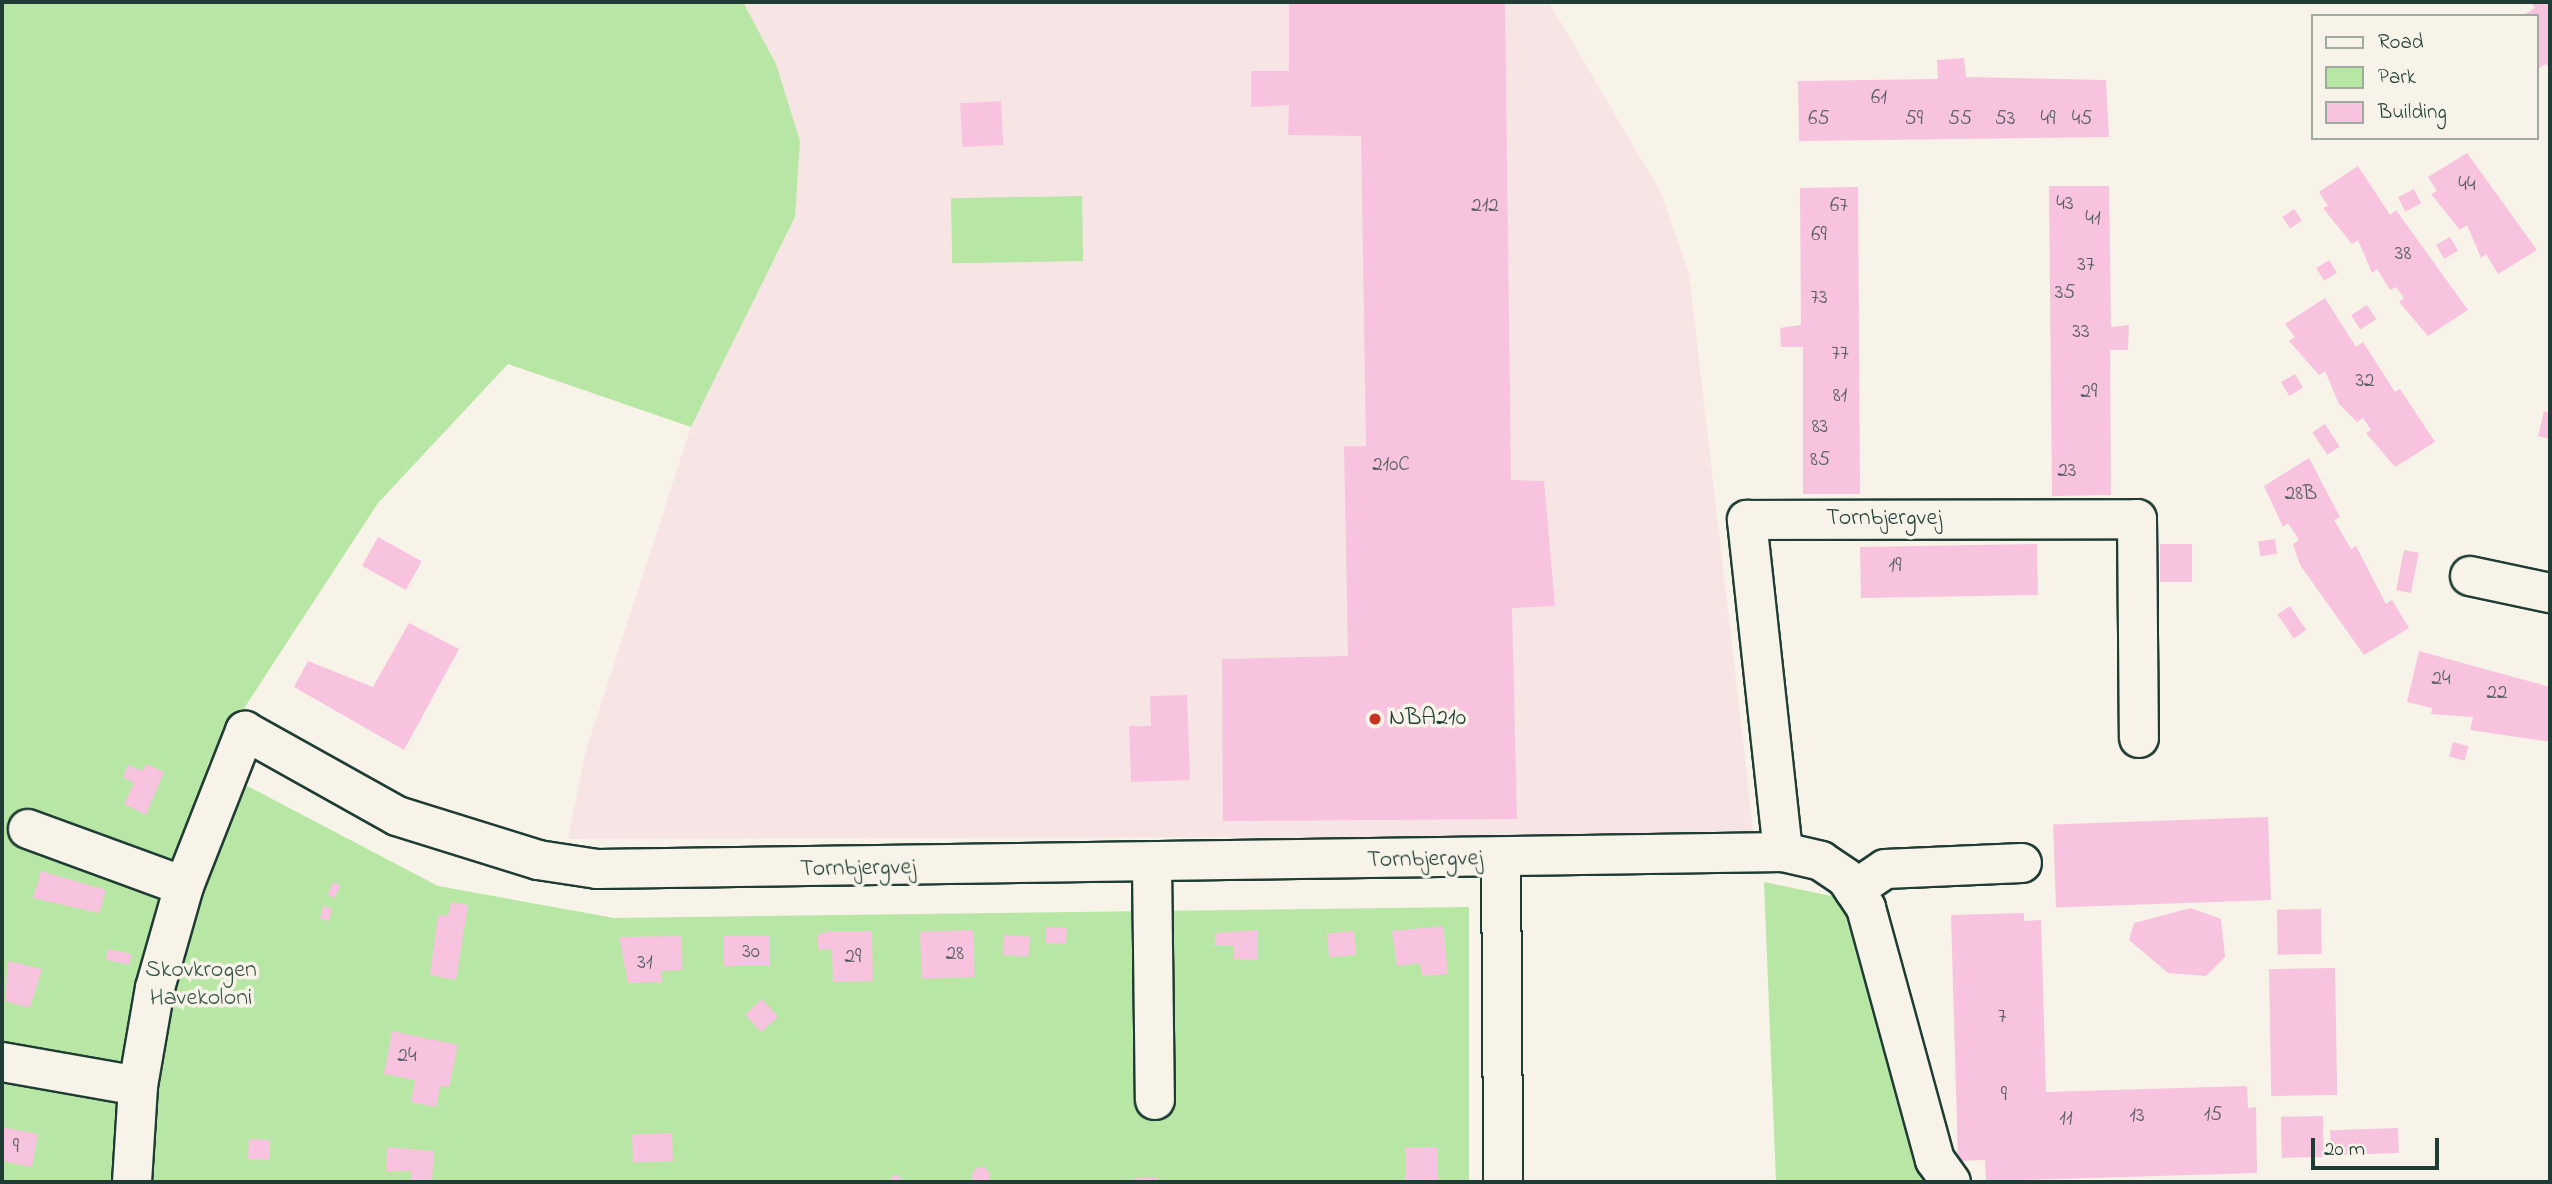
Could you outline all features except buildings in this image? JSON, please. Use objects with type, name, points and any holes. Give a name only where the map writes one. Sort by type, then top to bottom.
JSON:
[{"type":"street","name":"Tornbjergvej","points":[[1783,852],[1746,520],[2137,519],[2139,738]]},
{"type":"street","points":[[2470,576],[2550,593]]},
{"type":"street","name":"Tornbjergvej","points":[[184,886],[245,731],[397,816],[538,860],[597,869],[1152,865],[1783,852],[1821,861],[1854,890],[1866,908],[1935,1160],[1951,1182]]},
{"type":"street","points":[[28,829],[184,886],[138,1086],[132,1182]]},
{"type":"street","name":"Tornbjergvej","points":[[1501,859],[1503,1182]]},
{"type":"street","points":[[1854,890],[1885,869],[2022,863]]},
{"type":"street","points":[[1152,865],[1155,1100]]},
{"type":"street","points":[[2,1062],[138,1086]]},
{"type":"shaded area","points":[[743,2],[1549,2],[1661,193],[1689,273],[1754,836],[568,839],[586,750],[691,427],[795,217],[776,64]]},
{"type":"green space","name":"Skovkrogen Havekoloni","points":[[2,2],[743,2],[776,64],[800,141],[795,217],[691,427],[508,364],[378,503],[207,765],[438,886],[614,918],[1469,907],[1469,1182],[2,1182]]},
{"type":"green space","points":[[1082,196],[1083,261],[952,263],[951,198]]},
{"type":"green space","points":[[1764,882],[1841,898],[1927,1182],[1776,1182]]},
{"type":"place","name":"NBA210","points":[[1375,719]]}]
